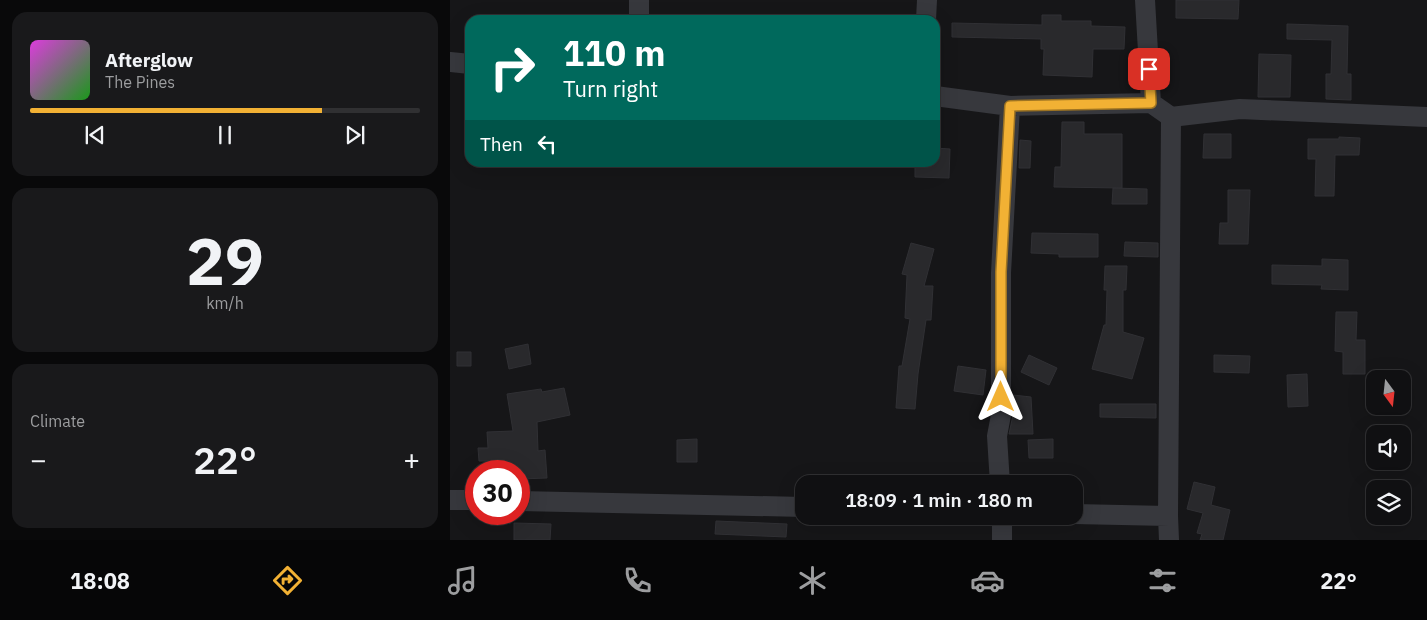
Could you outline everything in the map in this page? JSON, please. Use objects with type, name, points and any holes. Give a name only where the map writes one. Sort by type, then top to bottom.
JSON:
[{"type":"street","points":[[639,0],[639,15]]},
{"type":"street","points":[[926,15],[927,0]]},
{"type":"street","points":[[1145,0],[1151,103]]},
{"type":"street","points":[[450,62],[465,64]]},
{"type":"street","points":[[940,97],[1010,106],[1151,103],[1171,117],[1240,109],[1427,117]]},
{"type":"street","points":[[999,475],[997,436],[1001,415],[1001,272],[1010,106]]},
{"type":"street","points":[[1170,540],[1168,516],[1171,117]]},
{"type":"street","points":[[450,500],[465,500]]},
{"type":"street","points":[[530,501],[795,507]]},
{"type":"street","points":[[1083,514],[1168,516]]},
{"type":"street","points":[[1002,525],[1002,540]]},
{"type":"building","points":[[1176,0],[1239,0],[1238,19],[1176,18]]},
{"type":"building","points":[[1042,15],[1061,15],[1061,21],[1091,21],[1091,26],[1125,27],[1124,49],[1093,49],[1092,77],[1043,75],[1044,49],[1041,49],[1041,39],[952,37],[952,23],[1042,25]]},
{"type":"building","points":[[1287,24],[1348,26],[1347,74],[1351,74],[1351,100],[1326,99],[1326,74],[1331,74],[1332,40],[1287,39]]},
{"type":"building","points":[[1259,54],[1291,55],[1290,97],[1258,97]]},
{"type":"building","points":[[1062,122],[1084,122],[1084,134],[1122,134],[1122,188],[1054,187],[1055,167],[1061,167]]},
{"type":"building","points":[[1204,134],[1231,134],[1231,158],[1203,158]]},
{"type":"building","points":[[1339,137],[1360,138],[1359,155],[1335,155],[1334,196],[1315,196],[1316,159],[1308,159],[1308,139],[1339,139]]},
{"type":"building","points":[[1020,140],[1031,141],[1030,168],[1019,168]]},
{"type":"building","points":[[940,148],[950,149],[949,178],[915,177],[915,167],[940,167]]},
{"type":"building","points":[[1113,188],[1147,189],[1147,204],[1112,204]]},
{"type":"building","points":[[1228,190],[1250,190],[1248,244],[1219,244],[1220,223],[1228,223]]},
{"type":"building","points":[[1032,233],[1098,234],[1098,257],[1059,257],[1059,254],[1031,253]]},
{"type":"building","points":[[1125,242],[1158,243],[1158,257],[1124,256]]},
{"type":"building","points":[[911,243],[934,249],[924,286],[933,286],[931,320],[926,320],[915,409],[896,408],[899,366],[902,366],[910,319],[905,318],[907,275],[902,274]]},
{"type":"building","points":[[1322,259],[1348,260],[1348,290],[1321,289],[1322,285],[1272,284],[1272,265],[1322,266]]},
{"type":"building","points":[[1105,266],[1127,266],[1126,290],[1123,290],[1123,332],[1144,338],[1132,379],[1092,369],[1104,325],[1106,325],[1107,290],[1104,290]]},
{"type":"building","points":[[1336,312],[1357,312],[1356,340],[1365,340],[1365,374],[1343,374],[1343,352],[1335,351]]},
{"type":"building","points":[[528,344],[531,364],[509,369],[505,349]]},
{"type":"building","points":[[457,352],[471,352],[471,366],[457,366]]},
{"type":"building","points":[[1029,355],[1057,368],[1049,385],[1021,372]]},
{"type":"building","points":[[1214,355],[1250,356],[1249,373],[1214,372]]},
{"type":"building","points":[[958,366],[986,370],[983,395],[954,391]]},
{"type":"building","points":[[1307,374],[1308,406],[1288,407],[1287,375]]},
{"type":"building","points":[[564,388],[570,415],[537,422],[538,451],[545,450],[547,478],[530,479],[530,460],[479,460],[478,448],[488,448],[487,432],[513,431],[507,394],[541,389],[542,392]]},
{"type":"building","points":[[1013,395],[1031,397],[1033,434],[1009,434],[1013,415]]},
{"type":"building","points":[[1100,404],[1156,404],[1156,418],[1100,417]]},
{"type":"building","points":[[697,439],[697,462],[677,462],[677,440]]},
{"type":"building","points":[[1053,439],[1053,458],[1029,458],[1028,440]]},
{"type":"building","points":[[1194,482],[1215,487],[1211,505],[1230,510],[1223,540],[1200,540],[1202,534],[1197,533],[1203,513],[1187,509]]},
{"type":"building","points":[[716,521],[787,524],[786,537],[715,534]]},
{"type":"building","points":[[551,524],[550,540],[514,540],[514,525]]},
{"type":"route","points":[[1001,397],[1001,272],[1010,106],[1151,103],[1149,69]]}]
